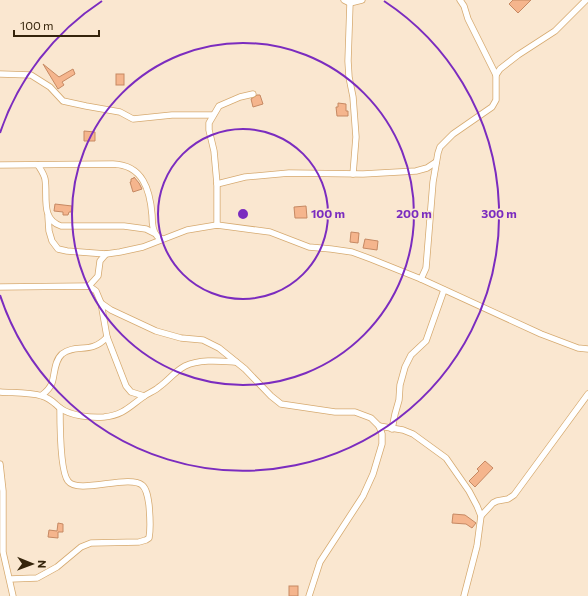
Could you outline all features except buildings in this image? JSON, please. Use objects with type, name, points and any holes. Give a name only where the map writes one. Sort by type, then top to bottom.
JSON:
[{"type":"street","points":[[344,0],[350,3],[362,0]]},
{"type":"street","points":[[421,279],[426,268],[433,182],[440,147],[462,128],[488,110],[494,104],[496,96],[496,75],[472,29],[464,6],[460,0]]},
{"type":"street","points":[[496,75],[500,69],[508,63],[555,31],[586,0]]},
{"type":"street","points":[[350,3],[348,62],[353,97],[356,137],[353,174]]},
{"type":"street","points":[[0,74],[31,74],[50,87],[63,101],[120,112],[134,119],[213,115]]},
{"type":"street","points":[[217,225],[217,184],[214,152],[209,130],[210,123],[219,106],[253,94]]},
{"type":"street","points":[[217,184],[245,177],[289,173],[353,174],[416,171],[427,168],[436,162]]},
{"type":"street","points":[[0,165],[113,164],[128,167],[141,178],[148,190],[154,233]]},
{"type":"street","points":[[38,165],[44,177],[49,232],[54,245],[58,249],[106,254],[120,252],[143,247],[187,230],[217,225],[270,232],[309,247],[352,252],[421,279],[546,336],[578,348],[588,350]]},
{"type":"street","points":[[48,216],[55,224],[61,226],[124,226],[146,229],[162,239]]},
{"type":"street","points":[[89,286],[98,276],[100,261],[106,254]]},
{"type":"street","points":[[0,287],[89,286],[96,290],[101,303],[107,337],[126,386],[132,392],[144,396]]},
{"type":"street","points":[[392,429],[394,414],[400,400],[400,385],[405,367],[411,355],[426,341],[444,290]]},
{"type":"street","points":[[101,303],[111,310],[156,331],[181,338],[208,342],[219,348],[281,404],[327,411],[355,412],[372,418],[379,426],[382,434],[382,444],[373,474],[363,496],[320,562],[310,596]]},
{"type":"street","points":[[42,395],[51,386],[60,355],[72,350],[94,346],[99,344],[107,337]]},
{"type":"street","points":[[0,392],[42,395],[53,400],[60,408],[71,413],[104,417],[115,415],[130,408],[186,366],[194,363],[214,361],[236,362]]},
{"type":"street","points":[[481,516],[493,503],[508,499],[514,495],[588,394]]},
{"type":"street","points":[[10,579],[37,578],[57,567],[81,547],[91,543],[139,542],[149,538],[150,511],[147,494],[143,486],[138,482],[78,486],[70,484],[63,461],[60,435],[60,408]]},
{"type":"street","points":[[379,426],[403,430],[412,434],[446,458],[478,506],[481,516],[477,546],[464,596]]},
{"type":"street","points":[[0,464],[3,491],[3,552],[13,596]]}]
